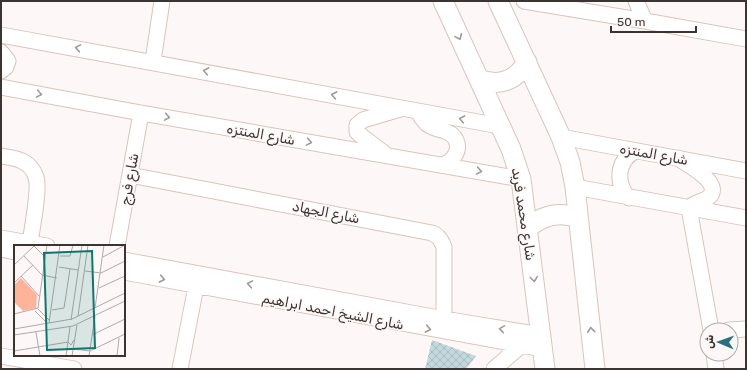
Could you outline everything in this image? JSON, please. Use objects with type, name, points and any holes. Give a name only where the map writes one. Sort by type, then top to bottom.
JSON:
[{"type":"main road","name":"شارع محمد فريد","points":[[443,1],[514,156],[521,179],[542,357]]},
{"type":"main road","points":[[498,1],[562,137],[570,162],[575,188],[595,369]]},
{"type":"main road","points":[[479,79],[492,83],[505,82],[516,76],[527,62]]},
{"type":"main road","points":[[527,229],[547,216],[563,214],[578,218]]},
{"type":"street","points":[[153,62],[162,1]]},
{"type":"street","points":[[524,1],[746,39]]},
{"type":"street","points":[[636,1],[645,21]]},
{"type":"street","points":[[1,35],[500,126]]},
{"type":"street","points":[[1,52],[8,61],[6,67],[1,71]]},
{"type":"street","name":"شارع المنتزه","points":[[1,87],[141,113],[521,179]]},
{"type":"street","points":[[387,156],[357,132],[357,125],[363,120],[402,108]]},
{"type":"street","points":[[418,111],[420,116],[427,124],[447,132],[456,142],[457,151],[455,156],[449,162],[440,165]]},
{"type":"street","name":"شارع فرج","points":[[117,245],[141,113]]},
{"type":"street","name":"شارع المنتزه","points":[[562,137],[635,151],[746,169]]},
{"type":"street","points":[[629,198],[622,189],[619,178],[626,157],[635,151]]},
{"type":"street","points":[[1,156],[24,162],[32,168],[36,178],[37,188],[30,243]]},
{"type":"street","points":[[678,158],[708,180],[712,186],[712,194],[709,197],[689,208]]},
{"type":"street","name":"شارع الجهاد","points":[[130,174],[432,232],[442,241],[444,247],[444,319]]},
{"type":"street","points":[[575,188],[746,218]]},
{"type":"street","points":[[689,208],[710,322]]},
{"type":"street","points":[[1,238],[41,245]]},
{"type":"street","points":[[1,249],[14,252]]},
{"type":"street","name":"شارع الشيخ احمد ابراهيم","points":[[125,260],[197,280],[520,346]]},
{"type":"street","name":"شارع الشيخ احمد ابراهيم","points":[[125,272],[197,280],[444,319],[542,357]]},
{"type":"street","points":[[180,369],[197,280]]},
{"type":"street","points":[[494,369],[520,346],[542,357]]},
{"type":"street","points":[[1,356],[31,366],[74,369]]},
{"type":"building","points":[[432,340],[476,356],[466,369],[425,369]]}]
